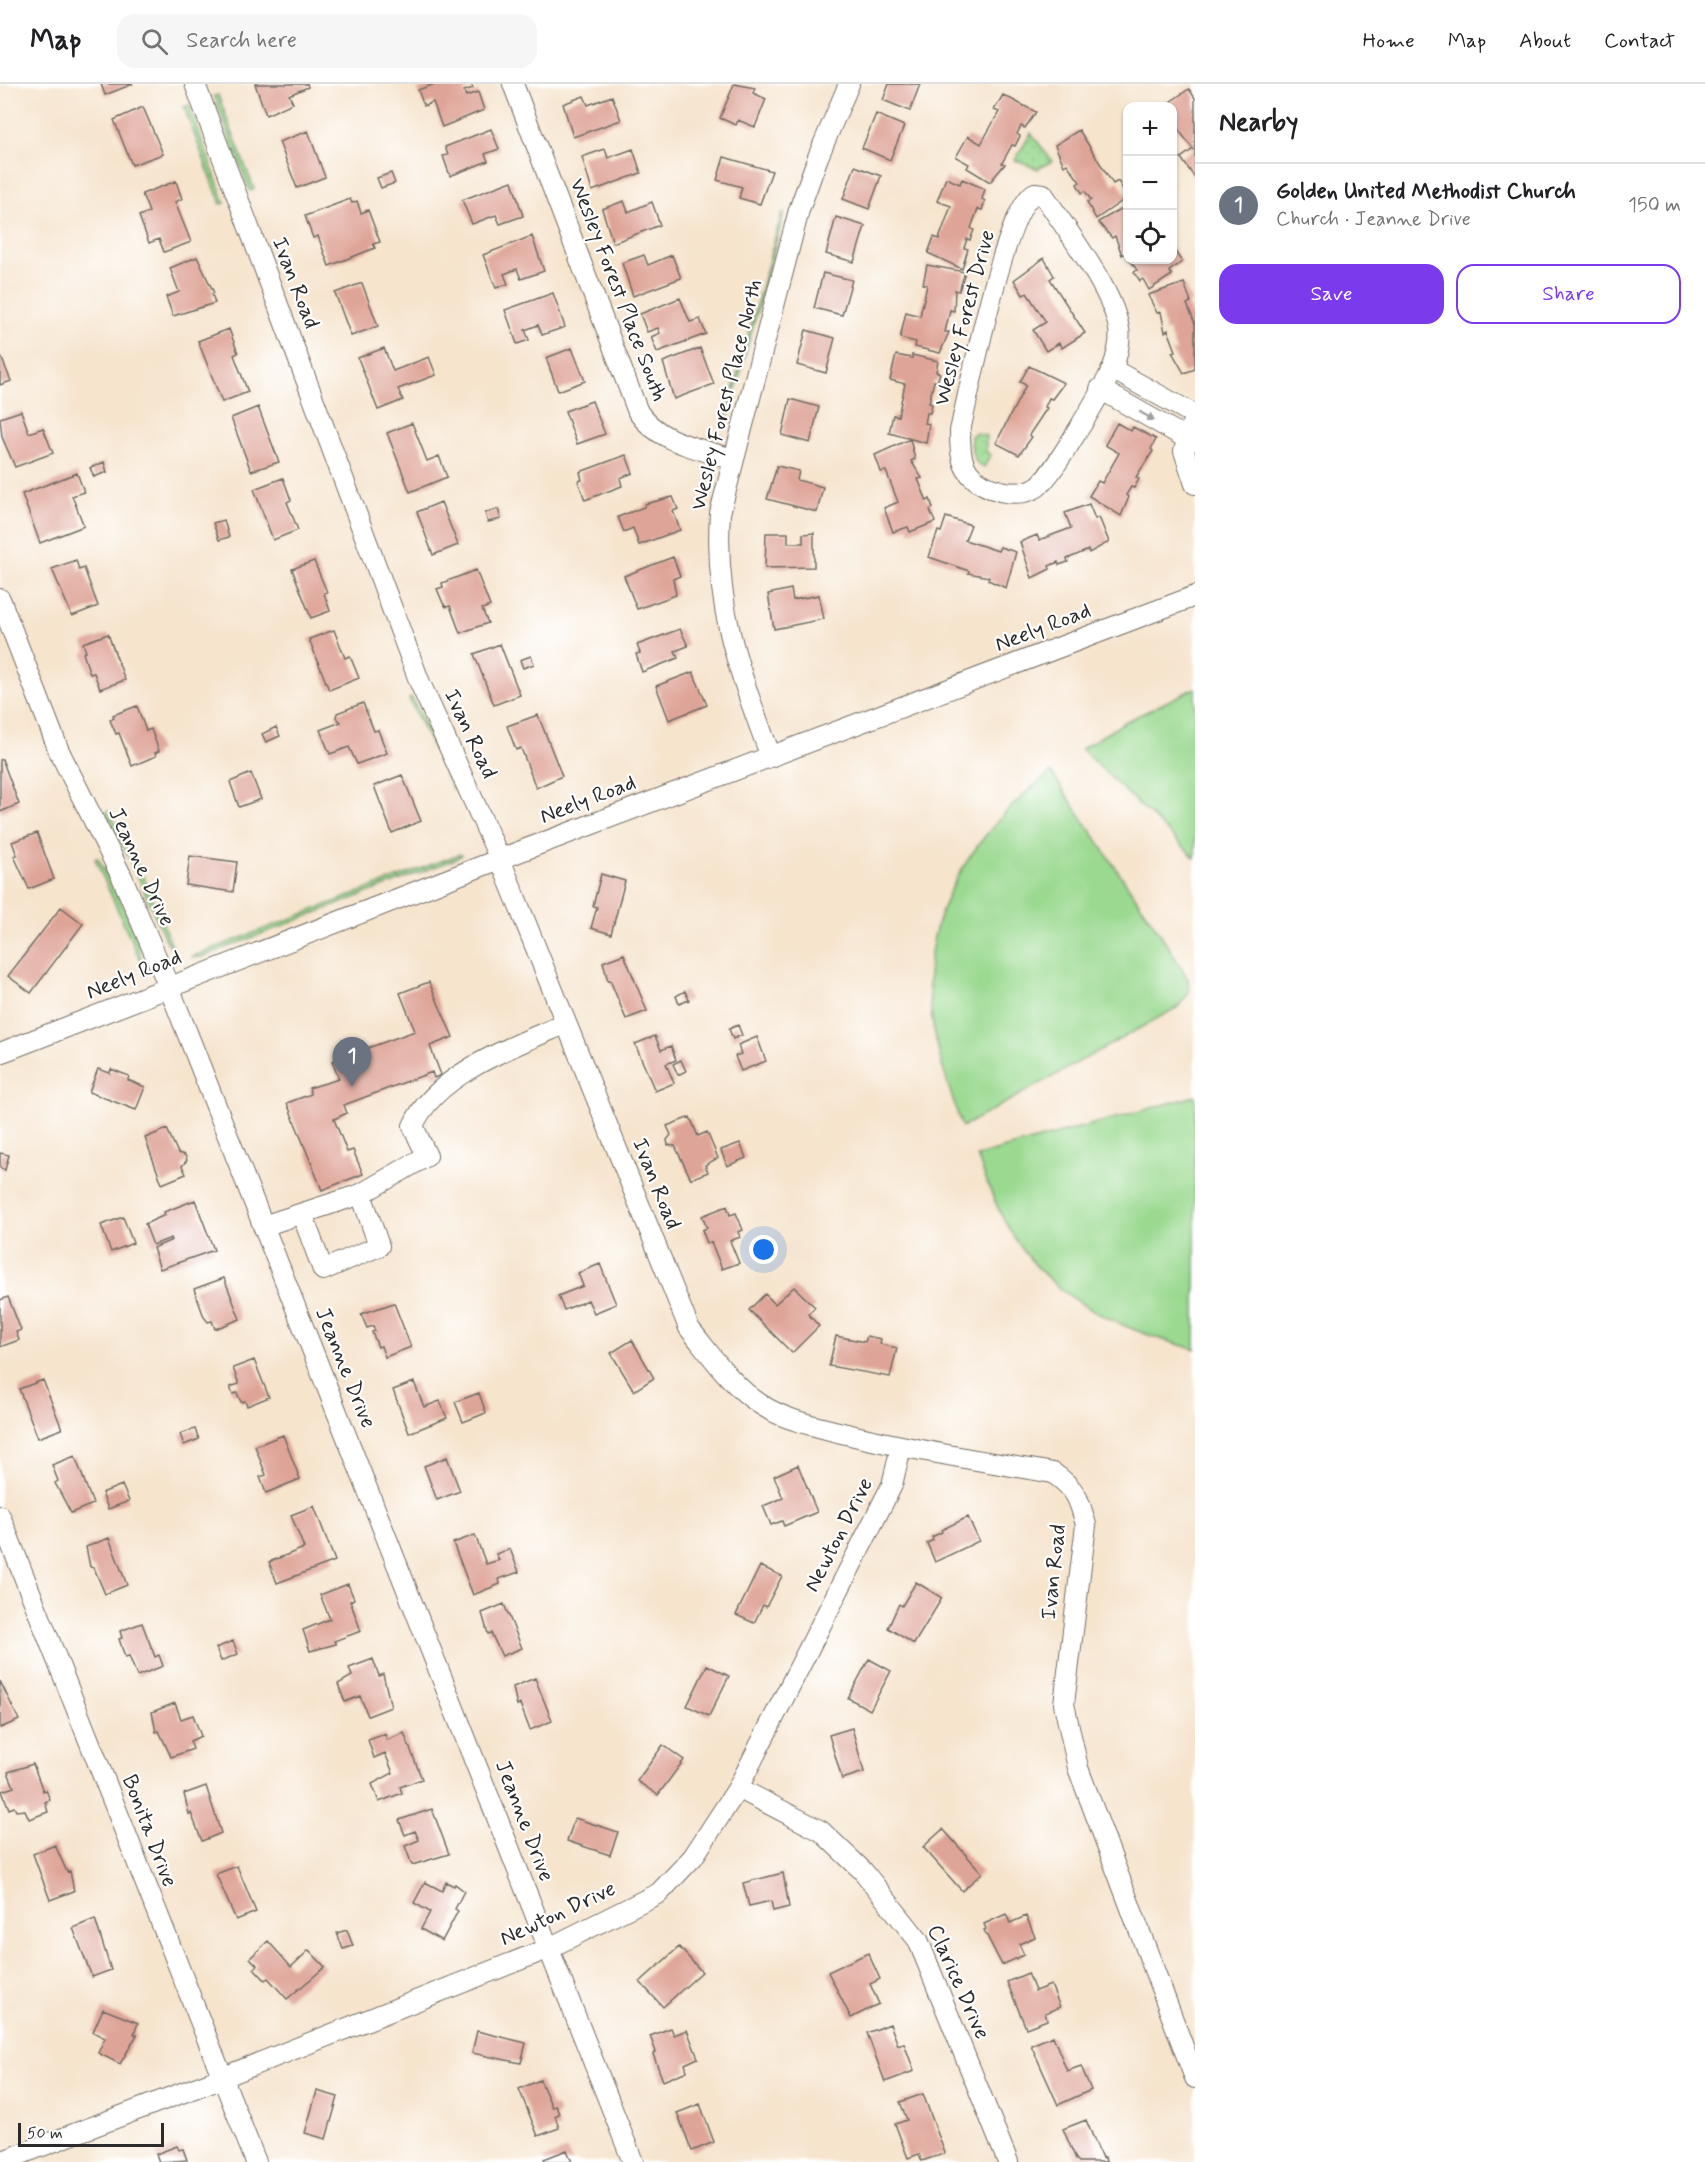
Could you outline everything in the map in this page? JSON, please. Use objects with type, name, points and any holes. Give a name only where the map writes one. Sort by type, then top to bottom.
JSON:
[{"type":"street","name":"Ivan Road","points":[[195,84],[417,674],[500,859],[689,1328],[726,1373],[761,1405],[804,1423],[901,1447],[1053,1473],[1071,1485],[1080,1501],[1086,1524],[1064,1704],[1078,1768],[1195,2078]]},
{"type":"street","name":"Wesley Forest Place South","points":[[513,84],[638,412],[651,428],[665,437],[732,459]]},
{"type":"street","name":"Wesley Forest Place North","points":[[771,757],[734,654],[721,592],[720,513],[732,459],[799,210],[818,157],[849,84]]},
{"type":"street","name":"Wesley Forest Drive","points":[[1035,193],[1043,194],[1107,294],[1119,329],[1112,369],[1052,473],[1036,488],[1015,494],[986,486],[970,475],[962,454],[960,431],[976,358],[1003,255],[1026,201],[1035,193]]},
{"type":"street","points":[[1112,369],[1195,417],[1191,439],[1184,451],[1195,484]]},
{"type":"street","points":[[1100,389],[1191,439]]},
{"type":"street","name":"Neely Road","points":[[0,1053],[500,859],[1195,596]]},
{"type":"street","name":"Jeanne Drive","points":[[0,599],[58,751],[127,886],[169,987],[633,2162]]},
{"type":"street","points":[[263,1226],[361,1194],[428,1156],[413,1126],[419,1115],[448,1084],[478,1063],[565,1024]]},
{"type":"street","points":[[302,1214],[323,1269],[380,1246],[361,1194]]},
{"type":"street","name":"Newton Drive","points":[[0,2162],[221,2078],[547,1949],[658,1893],[693,1857],[738,1788],[892,1485],[901,1447]]},
{"type":"street","name":"Bonita Drive","points":[[0,1516],[256,2162]]},
{"type":"street","name":"Clarice Drive","points":[[738,1788],[821,1831],[863,1871],[918,1940],[1008,2162]]},
{"type":"green space","points":[[218,95],[254,189],[250,191],[214,96]]},
{"type":"green space","points":[[189,105],[225,203],[221,204],[184,107]]},
{"type":"green space","points":[[1031,133],[1052,161],[1038,169],[1015,160]]},
{"type":"green space","points":[[782,213],[784,213],[729,415],[723,425]]},
{"type":"green space","points":[[975,433],[986,436],[986,452],[991,455],[984,467],[977,463],[973,455],[971,436]]},
{"type":"green space","points":[[1195,688],[1195,858],[1081,749],[1125,722]]},
{"type":"green space","points":[[412,698],[456,788],[453,790],[409,699]]},
{"type":"green space","points":[[1051,772],[1167,944],[1188,979],[1189,993],[1178,1007],[962,1127],[940,1058],[932,1022],[929,986],[931,954],[938,923],[949,893],[983,839],[1027,792]]},
{"type":"green space","points":[[109,811],[144,878],[174,951],[165,939],[138,876],[105,812]]},
{"type":"green space","points":[[459,854],[462,855],[202,957],[191,957]]},
{"type":"green space","points":[[98,858],[137,939],[141,962],[95,859]]},
{"type":"green space","points":[[1195,1096],[1195,1349],[1137,1331],[1084,1306],[1039,1270],[1020,1247],[1004,1220],[977,1156]]},
{"type":"building","points":[[101,84],[133,84],[105,95]]},
{"type":"building","points":[[255,84],[307,84],[308,87],[289,95],[293,103],[266,115]]},
{"type":"building","points":[[435,84],[471,84],[473,88],[464,91],[466,96],[478,92],[484,110],[442,127],[433,102],[424,106],[418,90]]},
{"type":"building","points":[[734,84],[755,88],[753,93],[766,99],[755,127],[738,120],[736,125],[720,118]]},
{"type":"building","points":[[889,84],[920,84],[910,111],[883,100]]},
{"type":"building","points":[[1189,89],[1195,98],[1195,178],[1181,158],[1193,149],[1177,128],[1177,102],[1170,102]]},
{"type":"building","points":[[1003,95],[1036,112],[1025,128],[1021,126],[1017,134],[1020,136],[1015,146],[1012,145],[1002,163],[1005,164],[990,182],[967,168],[969,164],[956,157],[968,136],[981,144],[999,112],[994,110]]},
{"type":"building","points":[[584,96],[588,105],[612,96],[621,120],[573,137],[563,104]]},
{"type":"building","points":[[143,107],[163,154],[132,165],[114,120]]},
{"type":"building","points":[[876,114],[904,126],[890,160],[862,148]]},
{"type":"building","points":[[491,129],[499,149],[485,154],[488,161],[450,176],[443,156],[448,155],[445,147]]},
{"type":"building","points":[[1079,130],[1113,184],[1118,181],[1123,189],[1123,200],[1096,219],[1087,202],[1091,200],[1085,191],[1082,193],[1077,184],[1080,182],[1067,164],[1064,166],[1055,145]]},
{"type":"building","points":[[308,131],[325,177],[297,188],[279,142]]},
{"type":"building","points":[[605,149],[608,158],[633,149],[641,173],[592,191],[582,157]]},
{"type":"building","points":[[724,157],[772,171],[760,204],[739,198],[742,187],[717,180]]},
{"type":"building","points":[[855,166],[881,176],[869,209],[843,199]]},
{"type":"building","points":[[391,173],[395,183],[381,188],[377,178]]},
{"type":"building","points":[[946,178],[960,184],[962,179],[985,189],[982,210],[978,209],[971,228],[974,230],[964,248],[968,249],[962,269],[928,253],[934,237],[939,239],[951,206],[937,201]]},
{"type":"building","points":[[176,181],[182,199],[175,202],[191,242],[164,252],[159,239],[149,243],[139,216],[149,212],[142,194]]},
{"type":"building","points":[[512,181],[523,216],[500,224],[496,215],[472,224],[462,200]]},
{"type":"building","points":[[350,199],[352,203],[357,201],[361,213],[368,210],[380,242],[373,244],[375,248],[329,266],[318,236],[313,238],[305,216]]},
{"type":"building","points":[[624,201],[628,212],[652,202],[660,225],[613,243],[602,209]]},
{"type":"building","points":[[1123,208],[1123,254],[1115,236],[1112,238],[1098,222]]},
{"type":"building","points":[[836,217],[865,226],[854,262],[826,254]]},
{"type":"building","points":[[532,236],[544,271],[521,279],[517,269],[504,274],[508,284],[496,288],[483,255]]},
{"type":"building","points":[[1177,254],[1182,262],[1169,271],[1172,275],[1149,290],[1143,279],[1140,281],[1134,272],[1137,270],[1133,264],[1177,264]]},
{"type":"building","points":[[644,255],[648,265],[672,255],[681,278],[633,296],[622,263]]},
{"type":"building","points":[[197,257],[214,293],[212,294],[215,303],[173,316],[166,297],[179,292],[170,268]]},
{"type":"building","points":[[1044,258],[1054,276],[1050,279],[1085,333],[1062,348],[1059,343],[1046,351],[1033,330],[1046,322],[1027,293],[1023,295],[1014,280]]},
{"type":"building","points":[[927,265],[965,272],[959,291],[955,290],[954,311],[950,310],[945,332],[949,332],[940,353],[915,347],[916,342],[900,338],[906,312],[920,316],[927,285],[923,284]]},
{"type":"building","points":[[823,273],[852,280],[842,315],[814,308]]},
{"type":"building","points":[[362,283],[378,326],[351,336],[335,293]]},
{"type":"building","points":[[1184,283],[1191,302],[1187,304],[1195,324],[1195,369],[1184,373],[1172,352],[1176,351],[1168,330],[1165,332],[1161,312],[1157,313],[1148,295]]},
{"type":"building","points":[[553,293],[565,327],[542,335],[538,325],[525,330],[529,340],[517,344],[505,310]]},
{"type":"building","points":[[680,298],[690,322],[700,319],[706,334],[657,352],[651,337],[660,333],[658,328],[647,332],[640,314]]},
{"type":"building","points":[[229,329],[238,353],[234,355],[248,392],[222,402],[198,341]]},
{"type":"building","points":[[806,330],[835,338],[826,373],[797,365]]},
{"type":"building","points":[[384,348],[393,371],[429,357],[436,375],[398,389],[403,400],[378,410],[358,358]]},
{"type":"building","points":[[572,348],[585,381],[558,391],[546,358]]},
{"type":"building","points":[[700,348],[714,384],[674,399],[663,362]]},
{"type":"building","points":[[0,354],[11,381],[0,385]]},
{"type":"building","points":[[896,355],[912,358],[912,355],[938,361],[936,372],[940,373],[937,382],[934,381],[929,403],[932,404],[925,423],[929,424],[926,443],[889,433],[893,415],[898,416],[905,384],[890,380]]},
{"type":"building","points":[[1029,366],[1064,383],[1052,399],[1049,398],[1045,407],[1047,408],[1029,435],[1032,437],[1019,455],[996,443],[1026,385],[1020,382]]},
{"type":"building","points":[[790,399],[819,407],[810,443],[782,435]]},
{"type":"building","points":[[592,401],[605,434],[577,444],[565,411]]},
{"type":"building","points":[[258,407],[279,462],[251,471],[231,418]]},
{"type":"building","points":[[21,411],[29,433],[43,428],[53,453],[15,467],[2,437],[0,418]]},
{"type":"building","points":[[412,423],[427,461],[439,456],[447,477],[410,492],[387,433]]},
{"type":"building","points":[[1117,423],[1131,431],[1133,427],[1156,439],[1151,449],[1153,451],[1136,477],[1139,479],[1126,495],[1129,497],[1121,516],[1089,496],[1098,481],[1102,483],[1119,453],[1105,445]]},
{"type":"building","points":[[910,439],[915,459],[911,461],[922,478],[918,479],[927,501],[930,499],[933,508],[930,510],[935,522],[910,532],[908,527],[893,532],[884,508],[898,502],[886,471],[881,472],[875,455]]},
{"type":"building","points":[[626,455],[633,473],[620,478],[622,486],[585,500],[578,481],[582,480],[580,472]]},
{"type":"building","points":[[104,462],[107,472],[94,477],[90,468]]},
{"type":"building","points":[[777,466],[799,471],[797,480],[823,487],[817,512],[767,499]]},
{"type":"building","points":[[77,473],[84,492],[72,496],[84,526],[40,543],[22,494]]},
{"type":"building","points":[[283,478],[291,500],[287,502],[298,530],[273,540],[254,489]]},
{"type":"building","points":[[673,497],[678,509],[673,511],[680,530],[639,545],[633,528],[624,532],[618,517],[644,507],[645,504]]},
{"type":"building","points":[[441,502],[458,545],[433,555],[417,512]]},
{"type":"building","points":[[1089,504],[1095,519],[1099,517],[1109,542],[1089,553],[1088,550],[1067,559],[1068,562],[1059,565],[1058,562],[1049,566],[1050,569],[1032,578],[1020,542],[1037,535],[1039,540],[1071,528],[1065,513]]},
{"type":"building","points":[[498,509],[501,519],[488,522],[485,513]]},
{"type":"building","points":[[946,517],[971,525],[965,540],[998,551],[1000,547],[1016,552],[1006,588],[988,580],[989,577],[968,573],[969,571],[929,557],[938,531],[941,532]]},
{"type":"building","points":[[224,520],[229,537],[219,540],[213,523]]},
{"type":"building","points":[[766,533],[788,533],[788,543],[803,543],[803,534],[814,533],[814,567],[765,568]]},
{"type":"building","points":[[673,557],[680,576],[673,579],[676,595],[637,609],[624,576]]},
{"type":"building","points":[[76,560],[79,570],[84,568],[98,606],[72,616],[52,569]]},
{"type":"building","points":[[314,561],[327,592],[324,593],[330,611],[311,618],[292,569]]},
{"type":"building","points":[[476,570],[490,606],[482,609],[488,623],[460,633],[450,606],[446,607],[437,589],[443,587],[442,583]]},
{"type":"building","points":[[791,589],[793,600],[819,595],[824,619],[774,629],[768,594]]},
{"type":"building","points":[[680,629],[688,646],[675,651],[678,658],[642,672],[636,654],[640,653],[637,645]]},
{"type":"building","points":[[334,630],[345,658],[350,656],[359,678],[329,690],[309,639]]},
{"type":"building","points":[[108,634],[125,680],[100,689],[94,673],[90,674],[83,653],[86,652],[83,643]]},
{"type":"building","points":[[500,644],[520,695],[494,705],[474,654]]},
{"type":"building","points":[[531,656],[534,664],[523,668],[520,660]]},
{"type":"building","points":[[693,672],[707,705],[669,720],[656,686]]},
{"type":"building","points":[[363,703],[374,731],[378,730],[387,753],[357,764],[349,747],[330,754],[320,730],[341,722],[336,717],[337,713]]},
{"type":"building","points":[[137,706],[146,731],[151,729],[159,751],[155,753],[156,756],[132,766],[119,733],[116,734],[110,720],[114,718],[113,715]]},
{"type":"building","points":[[538,715],[562,776],[536,788],[521,748],[516,750],[507,726]]},
{"type":"building","points":[[276,727],[280,736],[266,742],[262,734]]},
{"type":"building","points":[[2,759],[19,804],[0,812],[0,760]]},
{"type":"building","points":[[251,773],[261,799],[239,807],[230,782]]},
{"type":"building","points":[[402,775],[421,821],[392,833],[374,786]]},
{"type":"building","points":[[37,833],[54,879],[29,889],[14,856],[17,855],[12,842]]},
{"type":"building","points":[[190,856],[237,862],[233,892],[186,885]]},
{"type":"building","points":[[601,874],[625,881],[611,934],[591,928],[597,907],[593,906]]},
{"type":"building","points":[[61,907],[83,924],[31,993],[8,976]]},
{"type":"building","points":[[624,954],[647,1011],[626,1019],[610,980],[608,981],[603,962]]},
{"type":"building","points":[[429,982],[453,1037],[430,1046],[441,1075],[434,1078],[432,1072],[344,1105],[347,1113],[334,1119],[347,1152],[353,1150],[363,1174],[322,1190],[287,1103],[311,1094],[309,1088],[339,1079],[332,1061],[415,1031],[400,993]]},
{"type":"building","points":[[685,991],[689,1000],[679,1004],[676,996]]},
{"type":"building","points":[[738,1025],[742,1035],[733,1039],[729,1029]]},
{"type":"building","points":[[655,1036],[661,1050],[671,1046],[676,1060],[666,1064],[674,1083],[655,1091],[635,1044]]},
{"type":"building","points":[[757,1037],[766,1061],[741,1071],[735,1056],[741,1054],[738,1045]]},
{"type":"building","points":[[681,1060],[686,1071],[678,1075],[673,1064]]},
{"type":"building","points":[[98,1069],[110,1073],[111,1069],[129,1076],[128,1080],[145,1087],[136,1110],[89,1092]]},
{"type":"building","points":[[690,1117],[698,1136],[707,1132],[718,1158],[705,1165],[708,1172],[691,1179],[675,1146],[668,1145],[667,1140],[671,1135],[667,1126]]},
{"type":"building","points":[[167,1129],[178,1153],[185,1155],[187,1160],[182,1166],[186,1174],[162,1184],[145,1138]]},
{"type":"building","points":[[740,1143],[746,1158],[727,1166],[721,1150]]},
{"type":"building","points":[[0,1153],[9,1155],[5,1170],[0,1168]]},
{"type":"building","points":[[195,1200],[214,1250],[160,1269],[153,1248],[172,1240],[171,1238],[153,1245],[145,1224],[165,1215],[164,1212]]},
{"type":"building","points":[[727,1206],[730,1215],[736,1213],[743,1230],[738,1232],[740,1237],[730,1241],[739,1263],[722,1269],[711,1242],[707,1243],[702,1230],[707,1228],[702,1216]]},
{"type":"building","points":[[123,1217],[133,1243],[111,1252],[101,1225]]},
{"type":"building","points":[[600,1264],[616,1304],[594,1313],[588,1300],[564,1310],[558,1296],[583,1286],[578,1273]]},
{"type":"building","points":[[224,1278],[240,1319],[215,1329],[212,1321],[208,1322],[204,1317],[194,1289]]},
{"type":"building","points":[[794,1287],[815,1307],[808,1314],[819,1326],[792,1353],[749,1310],[765,1294],[775,1304]]},
{"type":"building","points":[[8,1297],[21,1330],[16,1332],[19,1340],[0,1347],[0,1300]]},
{"type":"building","points":[[394,1303],[411,1347],[385,1357],[372,1332],[375,1331],[373,1326],[367,1328],[361,1314]]},
{"type":"building","points":[[836,1336],[865,1342],[867,1336],[881,1339],[880,1344],[897,1348],[890,1377],[829,1366]]},
{"type":"building","points":[[632,1340],[654,1378],[634,1391],[611,1353]]},
{"type":"building","points":[[254,1360],[269,1397],[247,1406],[245,1401],[241,1402],[237,1393],[233,1394],[230,1387],[239,1384],[233,1368]]},
{"type":"building","points":[[43,1380],[62,1429],[38,1438],[19,1389]]},
{"type":"building","points":[[414,1382],[424,1407],[440,1401],[447,1418],[409,1433],[393,1390]]},
{"type":"building","points":[[479,1393],[486,1413],[463,1422],[455,1402]]},
{"type":"building","points":[[195,1429],[199,1439],[184,1445],[180,1434]]},
{"type":"building","points":[[283,1435],[300,1479],[266,1493],[260,1477],[266,1475],[255,1446]]},
{"type":"building","points":[[75,1456],[93,1504],[71,1513],[55,1483],[58,1481],[52,1465]]},
{"type":"building","points":[[447,1457],[460,1491],[437,1500],[424,1466]]},
{"type":"building","points":[[798,1465],[817,1512],[784,1526],[782,1521],[771,1525],[763,1506],[783,1498],[774,1476]]},
{"type":"building","points":[[122,1485],[129,1501],[108,1509],[102,1493]]},
{"type":"building","points":[[314,1506],[335,1561],[277,1583],[269,1562],[304,1548],[291,1515]]},
{"type":"building","points":[[968,1517],[979,1541],[935,1562],[927,1543],[933,1540],[932,1537],[942,1532],[941,1530]]},
{"type":"building","points":[[475,1535],[486,1564],[499,1560],[496,1554],[510,1549],[519,1572],[499,1579],[500,1584],[473,1595],[453,1543]]},
{"type":"building","points":[[109,1538],[127,1585],[105,1594],[94,1568],[90,1567],[86,1547]]},
{"type":"building","points":[[760,1566],[782,1576],[766,1607],[763,1605],[754,1623],[736,1615]]},
{"type":"building","points":[[916,1582],[942,1598],[914,1644],[888,1628],[899,1604],[902,1606]]},
{"type":"building","points":[[348,1584],[354,1599],[350,1601],[361,1631],[334,1641],[336,1644],[310,1651],[303,1630],[330,1619],[320,1595]]},
{"type":"building","points":[[504,1604],[522,1648],[502,1656],[491,1633],[488,1634],[482,1613]]},
{"type":"building","points":[[142,1623],[155,1657],[159,1655],[163,1666],[137,1676],[129,1656],[125,1657],[119,1639],[122,1638],[120,1631]]},
{"type":"building","points":[[233,1641],[238,1654],[221,1661],[216,1648]]},
{"type":"building","points":[[373,1659],[379,1676],[383,1674],[391,1707],[368,1716],[360,1696],[345,1702],[338,1684],[352,1676],[349,1668]]},
{"type":"building","points":[[869,1659],[891,1671],[870,1710],[848,1698]]},
{"type":"building","points":[[707,1665],[729,1676],[709,1716],[687,1706]]},
{"type":"building","points":[[535,1678],[552,1721],[530,1730],[520,1704],[517,1706],[513,1687]]},
{"type":"building","points":[[0,1681],[19,1720],[0,1728]]},
{"type":"building","points":[[175,1703],[181,1719],[193,1715],[201,1736],[190,1741],[193,1749],[171,1757],[159,1731],[156,1732],[152,1712]]},
{"type":"building","points":[[852,1728],[864,1772],[842,1779],[829,1735]]},
{"type":"building","points":[[404,1733],[422,1779],[400,1787],[402,1793],[379,1802],[372,1784],[393,1773],[385,1753],[374,1758],[368,1740],[385,1734],[387,1740]]},
{"type":"building","points":[[663,1745],[684,1760],[658,1795],[637,1781]]},
{"type":"building","points":[[33,1764],[43,1791],[46,1790],[50,1800],[45,1802],[48,1812],[29,1819],[25,1810],[16,1811],[14,1807],[9,1809],[2,1791],[14,1787],[8,1772]]},
{"type":"building","points":[[206,1786],[221,1833],[202,1841],[191,1813],[189,1814],[184,1794]]},
{"type":"building","points":[[432,1809],[449,1854],[412,1865],[405,1846],[419,1840],[415,1831],[405,1835],[399,1820]]},
{"type":"building","points":[[575,1818],[618,1832],[610,1855],[567,1841]]},
{"type":"building","points":[[943,1829],[982,1873],[962,1891],[923,1847]]},
{"type":"building","points":[[55,1845],[67,1872],[70,1871],[74,1891],[50,1900],[33,1854]]},
{"type":"building","points":[[237,1866],[256,1912],[236,1920],[216,1874]]},
{"type":"building","points":[[783,1873],[789,1907],[773,1911],[771,1901],[749,1906],[743,1883]]},
{"type":"building","points":[[425,1882],[442,1891],[446,1882],[454,1886],[455,1884],[464,1891],[455,1909],[458,1911],[442,1941],[421,1929],[430,1912],[414,1903]]},
{"type":"building","points":[[1006,1914],[1010,1923],[1026,1916],[1035,1937],[1019,1944],[1024,1955],[1002,1965],[984,1930],[986,1929],[984,1924]]},
{"type":"building","points":[[95,1919],[111,1970],[92,1977],[73,1928]]},
{"type":"building","points":[[347,1930],[353,1946],[343,1949],[337,1933]]},
{"type":"building","points":[[268,1941],[291,1967],[309,1950],[325,1967],[287,1999],[268,1978],[265,1980],[254,1968],[257,1965],[250,1958]]},
{"type":"building","points":[[679,1947],[702,1972],[663,2007],[640,1982]]},
{"type":"building","points":[[868,1953],[880,1979],[870,1984],[879,2004],[851,2018],[828,1972]]},
{"type":"building","points":[[1028,1973],[1035,1991],[1051,1985],[1060,2007],[1045,2013],[1047,2020],[1026,2028],[1007,1982]]},
{"type":"building","points":[[103,2009],[138,2023],[134,2034],[137,2035],[120,2064],[98,2053],[105,2038],[93,2032]]},
{"type":"building","points":[[890,2024],[898,2045],[904,2043],[914,2071],[885,2082],[867,2033]]},
{"type":"building","points":[[671,2028],[674,2035],[687,2030],[698,2058],[685,2064],[687,2071],[663,2081],[653,2054],[656,2052],[650,2036]]},
{"type":"building","points":[[477,2031],[526,2043],[521,2063],[472,2053]]},
{"type":"building","points":[[1053,2036],[1067,2071],[1081,2066],[1091,2090],[1058,2105],[1031,2045]]},
{"type":"building","points":[[540,2080],[552,2107],[556,2106],[559,2114],[555,2116],[559,2128],[538,2136],[519,2089]]},
{"type":"building","points":[[317,2091],[338,2097],[326,2139],[305,2133]]},
{"type":"building","points":[[923,2094],[945,2153],[922,2161],[919,2154],[908,2158],[895,2124],[907,2120],[900,2102]]},
{"type":"building","points":[[700,2104],[714,2142],[692,2151],[677,2113]]},
{"type":"building","points":[[1086,2120],[1102,2158],[1105,2157],[1106,2162],[1079,2162],[1076,2159],[1063,2129]]},
{"type":"building","points":[[177,2146],[179,2150],[183,2149],[187,2160],[159,2162],[156,2154]]},
{"type":"building","points":[[567,2150],[572,2162],[545,2162],[544,2159]]},
{"type":"place","name":"Golden United Methodist Church","points":[[352,1087]]}]
